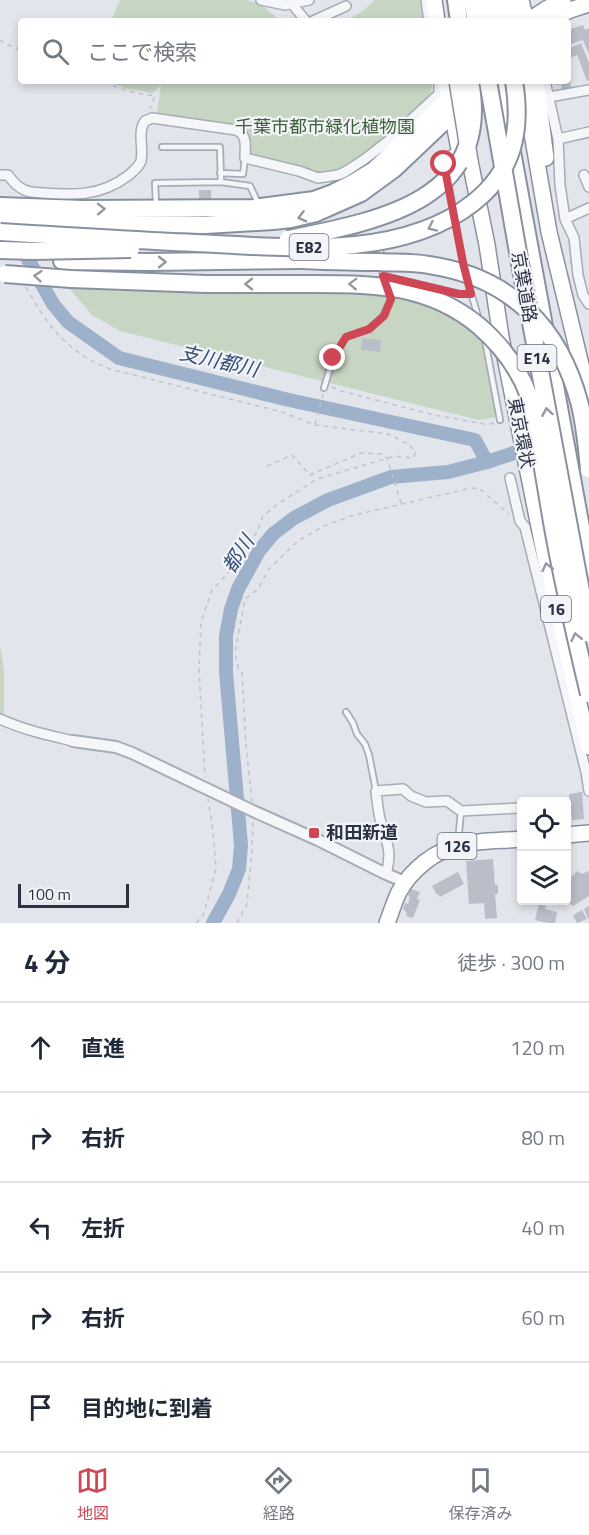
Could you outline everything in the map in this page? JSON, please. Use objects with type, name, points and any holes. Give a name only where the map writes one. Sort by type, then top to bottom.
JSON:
[{"type":"highway","points":[[434,0],[437,18]]},
{"type":"highway","points":[[444,0],[447,18]]},
{"type":"highway","points":[[456,0],[459,18]]},
{"type":"highway","points":[[472,0],[475,18]]},
{"type":"highway","points":[[484,0],[487,18]]},
{"type":"highway","points":[[498,0],[501,18]]},
{"type":"highway","points":[[508,0],[511,18]]},
{"type":"highway","points":[[521,0],[526,18]]},
{"type":"highway","points":[[532,18],[563,0]]},
{"type":"highway","points":[[554,18],[589,4]]},
{"type":"highway","name":"東京環状","points":[[457,84],[487,245],[501,338],[544,556],[589,747]]},
{"type":"highway","points":[[0,220],[156,208],[261,207],[314,200],[363,178],[385,161],[447,97],[464,84]]},
{"type":"highway","name":"E82","points":[[0,250],[136,249],[245,244],[287,240],[375,219],[405,207],[430,193],[456,167],[471,137],[473,126],[473,103],[469,84]]},
{"type":"highway","points":[[0,206],[45,215],[205,225],[273,221],[316,213],[354,197],[379,181],[394,169],[447,97],[479,84]]},
{"type":"highway","name":"京葉道路","points":[[487,84],[589,634]]},
{"type":"highway","name":"京葉道路","points":[[500,84],[589,571]]},
{"type":"highway","name":"E82","points":[[0,232],[276,247],[326,246],[409,236],[450,219],[469,206],[487,190],[505,166],[514,142],[517,125],[518,108],[514,84]]},
{"type":"highway","points":[[524,84],[549,232],[589,398]]},
{"type":"highway","points":[[537,84],[553,214],[578,318],[586,382]]},
{"type":"highway","points":[[447,97],[488,300],[501,338]]},
{"type":"highway","name":"E82","points":[[2,268],[62,261],[301,260],[410,263],[441,267],[478,278],[515,299],[543,326],[559,349],[580,407],[589,469]]},
{"type":"highway","name":"E82","points":[[2,268],[71,279],[206,284],[354,284],[387,287],[439,300],[464,314],[485,331],[512,362],[532,406],[557,550],[589,694]]},
{"type":"highway","points":[[571,835],[589,833]]},
{"type":"highway","name":"126","points":[[387,923],[405,882],[420,866],[437,855],[458,845],[517,839]]},
{"type":"street","points":[[261,0],[278,4],[309,0]]},
{"type":"street","points":[[426,0],[429,18]]},
{"type":"street","points":[[292,4],[304,18]]},
{"type":"street","points":[[320,18],[346,6]]},
{"type":"street","points":[[546,84],[558,138],[560,185],[565,219],[574,238],[578,275],[583,295],[589,304]]},
{"type":"street","points":[[549,97],[589,90]]},
{"type":"street","points":[[4,175],[24,191],[31,192],[76,195],[111,186],[121,181],[140,164],[141,127],[148,119],[156,118],[236,130],[245,137],[245,158],[318,178],[338,175],[365,159],[447,97]]},
{"type":"street","points":[[558,138],[589,132]]},
{"type":"street","points":[[584,175],[589,187]]},
{"type":"street","points":[[565,219],[589,208]]},
{"type":"street","points":[[510,478],[520,520],[525,527],[589,790]]},
{"type":"street","points":[[0,719],[37,733],[116,747],[405,882]]},
{"type":"street","points":[[386,874],[390,848],[380,818],[376,791],[403,789],[411,796],[426,802],[447,801],[461,811],[517,808]]},
{"type":"lane","points":[[162,147],[220,147],[221,182]]},
{"type":"lane","points":[[459,148],[446,156],[444,164],[463,263],[488,348],[500,420]]},
{"type":"lane","points":[[220,173],[243,174],[245,158]]},
{"type":"lane","points":[[156,208],[155,183],[221,182],[250,186],[261,207]]},
{"type":"lane","points":[[325,386],[333,358],[346,337],[369,329],[384,316],[391,299],[383,276],[379,235]]},
{"type":"lane","points":[[383,276],[459,294],[471,294]]},
{"type":"lane","points":[[346,712],[369,754],[376,791]]},
{"type":"lane","points":[[458,845],[461,811]]},
{"type":"path","points":[[0,40],[4,44],[18,49]]},
{"type":"path","points":[[110,84],[136,93],[155,96],[147,114],[148,119]]},
{"type":"path","points":[[26,288],[44,318],[60,338],[85,357],[110,369],[282,412],[315,425],[388,434],[408,444],[416,452],[413,458],[395,456],[317,480],[278,504],[263,516],[257,532],[227,574],[212,590],[201,622],[199,670],[205,788],[213,830],[216,869],[203,916],[196,923]]},
{"type":"path","points":[[315,425],[325,386],[434,415],[484,424],[500,420]]},
{"type":"path","points":[[267,466],[292,455],[310,475],[361,453],[382,454],[387,459],[401,504]]},
{"type":"path","points":[[237,923],[247,904],[253,811],[246,746],[242,673],[238,667],[235,652],[245,599],[258,589],[269,569],[298,541],[324,526],[354,515],[472,488],[480,489],[525,527]]},
{"type":"green space","points":[[120,0],[244,0],[261,4],[277,18],[112,18]]},
{"type":"green space","points":[[375,0],[423,0],[426,18],[351,18]]},
{"type":"green space","name":"千葉市都市緑化植物園","points":[[115,84],[432,84],[429,101],[377,146],[347,169],[326,174],[249,155],[247,132],[157,117],[161,85],[151,93]]},
{"type":"green space","points":[[67,286],[370,290],[436,306],[465,324],[484,340],[496,417],[479,420],[120,331],[92,315]]},
{"type":"green space","points":[[0,646],[4,669],[4,712],[0,720]]},
{"type":"building","points":[[583,25],[585,30],[589,28],[589,54],[583,40],[571,44],[571,29]]},
{"type":"building","points":[[581,43],[589,63],[589,80],[587,81],[577,55],[571,58],[571,48]]},
{"type":"building","points":[[561,84],[570,84],[571,88],[562,90]]},
{"type":"building","points":[[199,190],[211,190],[212,236],[200,236]]},
{"type":"building","points":[[362,338],[381,340],[380,352],[361,350]]},
{"type":"building","points":[[582,792],[584,819],[572,820],[569,794]]},
{"type":"building","points":[[493,859],[495,885],[498,885],[498,894],[495,894],[497,918],[485,919],[484,903],[469,904],[466,861]]},
{"type":"building","points":[[577,871],[582,874],[588,871],[589,873],[589,896],[573,906],[571,904],[571,877]]},
{"type":"building","points":[[458,872],[464,884],[440,897],[437,895],[432,886]]},
{"type":"building","points":[[411,889],[420,892],[417,899],[420,900],[413,918],[406,916],[407,913],[403,909],[405,903],[408,904]]},
{"type":"building","points":[[539,905],[557,912],[555,923],[535,920]]},
{"type":"building","points":[[589,906],[589,920],[584,909]]},
{"type":"building","points":[[582,910],[587,919],[577,923],[573,915]]},
{"type":"waterway","name":"支川都川","points":[[20,245],[53,304],[68,322],[119,358],[289,400],[475,440],[487,462]]},
{"type":"waterway","name":"都川","points":[[213,923],[229,894],[239,869],[241,845],[226,672],[226,636],[231,609],[238,589],[259,551],[273,534],[294,518],[328,500],[391,477],[448,472],[532,447]]},
{"type":"place","name":"和田新道","points":[[314,833]]},
{"type":"route","points":[[333,358],[346,337],[369,329],[384,316],[391,299],[383,276],[459,294],[471,294],[444,164]]}]
